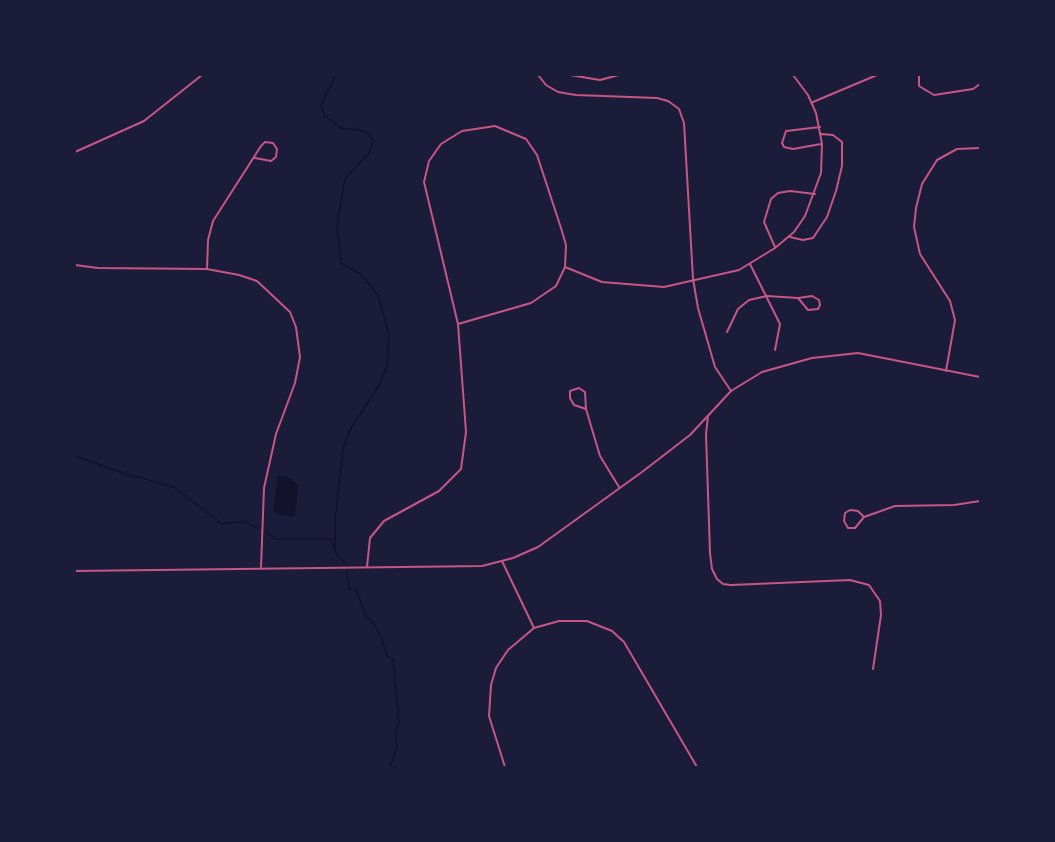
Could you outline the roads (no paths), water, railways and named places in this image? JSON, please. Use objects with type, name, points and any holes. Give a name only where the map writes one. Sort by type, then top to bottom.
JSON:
[{"type":"street","points":[[75,152],[144,121],[202,75]]},
{"type":"street","points":[[538,75],[558,92],[576,95],[657,98],[668,101],[679,109],[684,123],[693,279],[698,308],[715,367],[731,390]]},
{"type":"street","points":[[570,75],[600,80],[619,75]]},
{"type":"street","points":[[565,267],[602,282],[637,287],[664,287],[693,279],[720,276],[750,264],[789,237],[805,216],[815,194],[821,173],[822,144],[820,127],[812,102],[793,75]]},
{"type":"street","points":[[863,75],[865,80]]},
{"type":"street","points":[[812,102],[877,75]]},
{"type":"street","points":[[919,75],[919,86],[934,95],[973,89],[980,84]]},
{"type":"street","points":[[367,567],[370,538],[384,521],[439,491],[461,469],[466,432],[458,324],[424,182],[429,161],[441,144],[462,131],[495,126],[526,139],[537,155],[566,245],[565,267],[556,286],[546,295],[531,303],[458,324]]},
{"type":"street","points":[[820,127],[786,131],[782,143],[793,149],[822,144]]},
{"type":"street","points":[[789,237],[803,240],[813,238],[827,217],[836,192],[842,166],[842,142],[832,135],[821,134]]},
{"type":"street","points":[[207,269],[208,240],[213,221],[265,142],[273,143],[278,149],[276,157],[271,161],[255,158]]},
{"type":"street","points":[[946,371],[955,320],[950,302],[923,263],[917,246],[914,227],[916,208],[922,184],[938,160],[957,149],[980,148]]},
{"type":"street","points":[[775,248],[764,228],[764,216],[771,199],[778,193],[790,190],[815,194]]},
{"type":"street","points":[[750,264],[780,324],[775,350]]},
{"type":"street","points":[[75,265],[98,268],[207,269],[257,281],[290,312],[296,327],[300,357],[295,383],[276,434],[264,489],[261,567]]},
{"type":"street","points":[[727,332],[742,304],[767,296],[812,296],[819,300],[820,305],[817,309],[808,310],[798,297]]},
{"type":"street","points":[[75,571],[482,566],[538,547],[690,435],[731,390],[775,367],[834,354],[866,354],[980,377]]},
{"type":"street","points":[[586,409],[578,407],[571,401],[572,389],[579,388],[585,392],[586,409],[600,456],[619,487]]},
{"type":"street","points":[[708,416],[706,434],[710,553],[712,569],[717,579],[723,584],[731,585],[850,580],[869,585],[880,601],[881,615],[873,669]]},
{"type":"street","points":[[864,518],[858,511],[850,510],[845,513],[844,521],[848,528],[855,528],[864,518],[901,505],[954,506],[980,501]]},
{"type":"street","points":[[502,561],[534,628]]},
{"type":"street","points":[[505,767],[489,716],[490,685],[496,668],[508,650],[534,628],[560,621],[578,620],[594,622],[612,631],[636,658],[697,767]]},
{"type":"waterway","points":[[335,552],[335,521],[343,449],[350,430],[379,385],[387,366],[389,334],[378,295],[360,274],[341,263],[337,224],[345,179],[369,153],[374,141],[365,131],[341,128],[325,116],[321,105],[336,75]]},
{"type":"waterway","points":[[75,456],[123,473],[174,487],[222,524],[244,521],[257,528]]},
{"type":"waterway","points":[[265,532],[276,539],[331,539],[334,548]]},
{"type":"waterway","points":[[335,552],[345,563]]},
{"type":"waterway","points":[[347,571],[349,589],[356,590],[367,618],[372,621],[382,639],[387,656],[393,660],[399,723],[395,733],[397,747],[390,767]]}]
